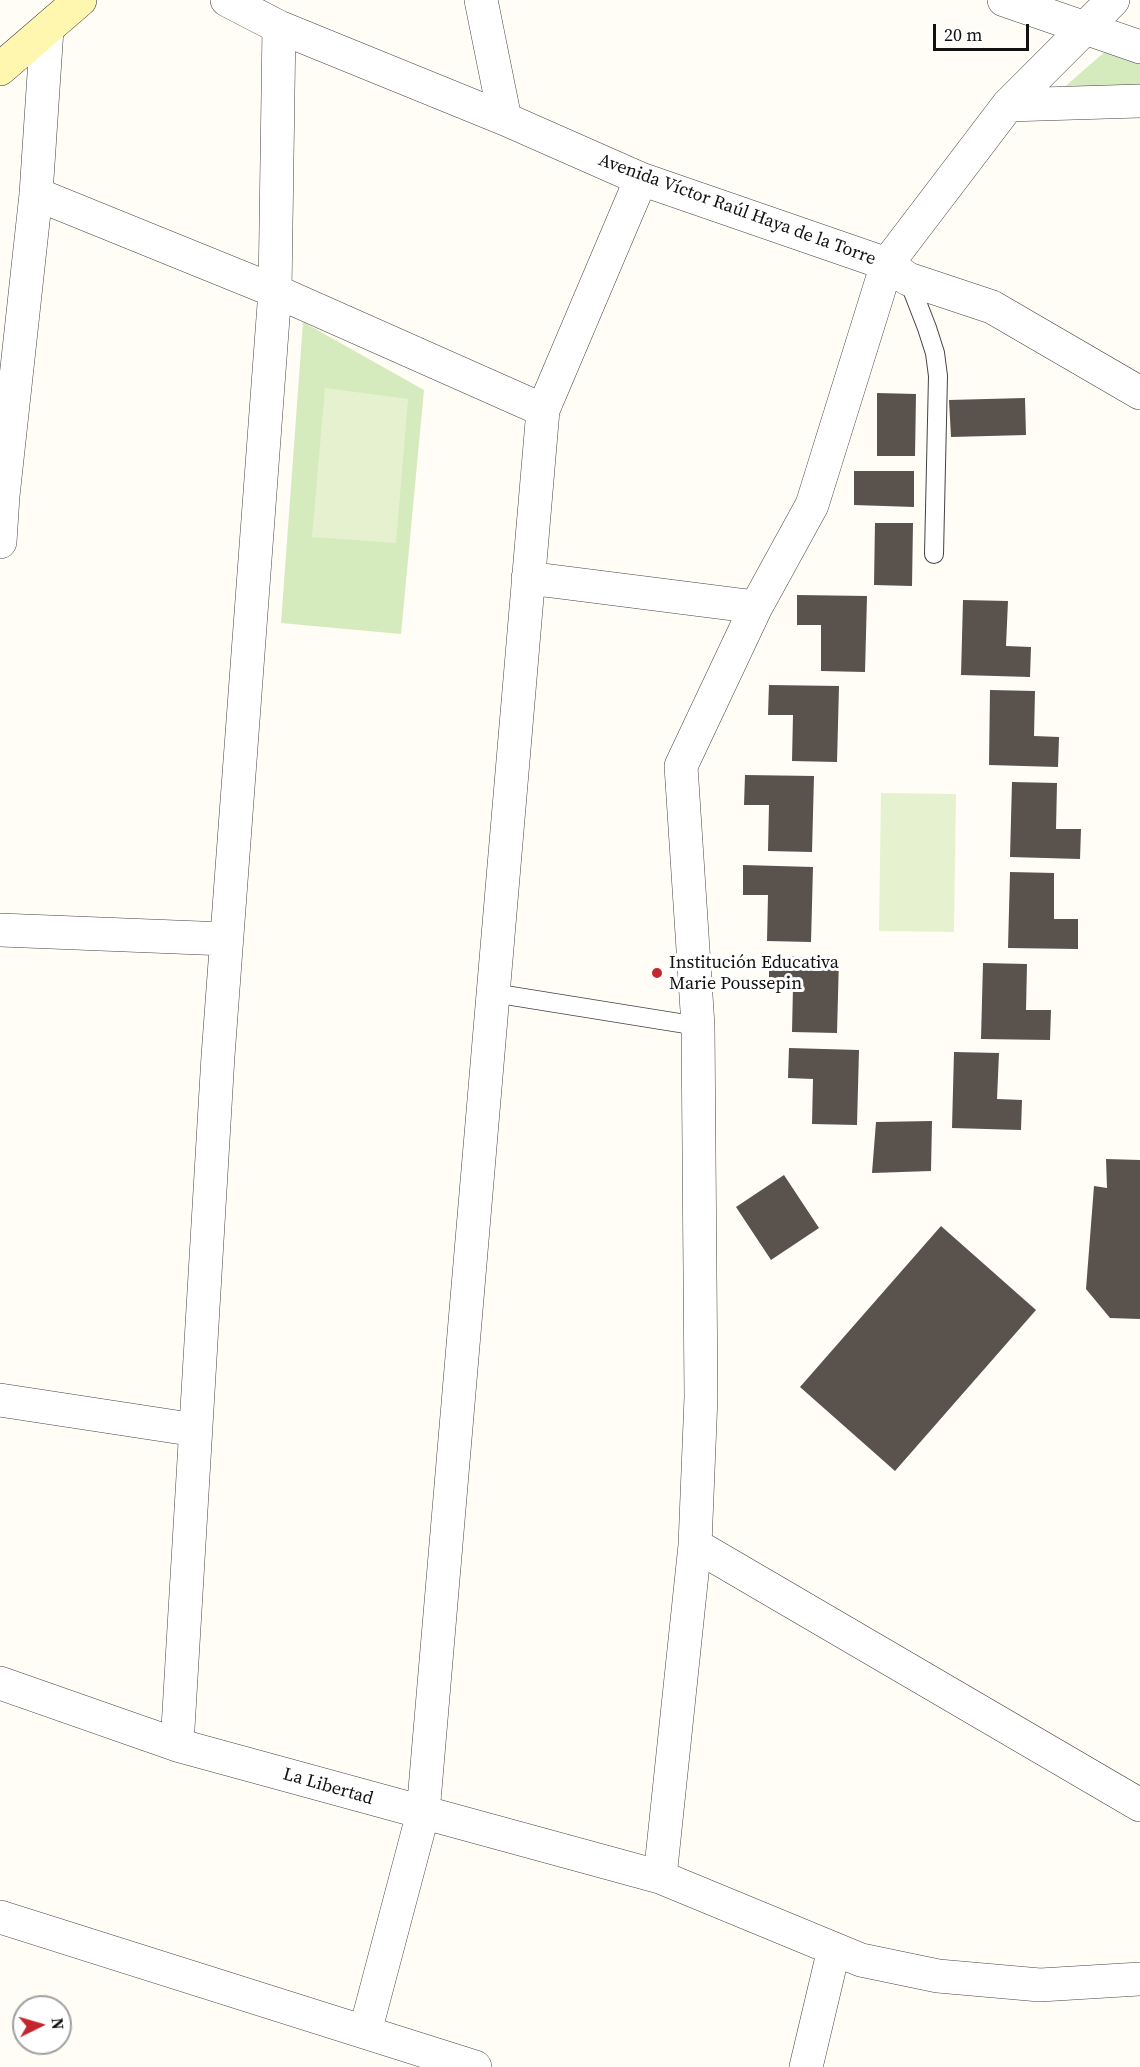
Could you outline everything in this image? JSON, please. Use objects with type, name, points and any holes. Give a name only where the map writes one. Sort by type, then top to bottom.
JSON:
[{"type":"main road","points":[[0,69],[80,0]]},
{"type":"street","name":"Avenida Víctor Raúl Haya de la Torre","points":[[227,0],[279,27],[506,119],[641,179],[992,307],[1140,393]]},
{"type":"street","points":[[1004,0],[1140,48]]},
{"type":"street","points":[[660,1877],[695,1545],[701,1397],[698,1026],[681,766],[756,607],[812,506],[897,271],[1008,105],[1113,0]]},
{"type":"street","points":[[486,1],[506,119]]},
{"type":"street","points":[[177,1745],[226,939],[275,291],[279,27]]},
{"type":"street","points":[[0,542],[4,484],[36,194],[47,29]]},
{"type":"street","points":[[1008,105],[1140,101]]},
{"type":"street","points":[[365,2032],[423,1814],[543,410],[641,179]]},
{"type":"street","points":[[36,194],[275,291],[543,410]]},
{"type":"street","points":[[528,578],[756,607]]},
{"type":"street","points":[[0,930],[226,939]]},
{"type":"street","points":[[0,1400],[196,1430]]},
{"type":"street","points":[[695,1545],[1140,1805]]},
{"type":"street","name":"La Libertad","points":[[0,1683],[177,1745],[660,1877],[861,1960],[938,1976],[1040,1985],[1140,1979]]},
{"type":"street","points":[[0,1917],[475,2067]]},
{"type":"street","points":[[806,2067],[834,1949]]},
{"type":"lane","points":[[897,271],[927,328],[938,376],[934,554]]},
{"type":"lane","points":[[493,993],[698,1026]]},
{"type":"green space","points":[[1108,49],[1140,61],[1140,89],[1061,90]]},
{"type":"green space","points":[[303,322],[424,390],[401,634],[281,623]]},
{"type":"green space","points":[[325,388],[408,399],[396,543],[312,537]]},
{"type":"green space","points":[[881,793],[956,794],[954,932],[879,931]]},
{"type":"building","points":[[877,393],[916,394],[915,456],[877,456]]},
{"type":"building","points":[[1025,398],[1026,435],[951,437],[949,400]]},
{"type":"building","points":[[854,471],[914,471],[914,507],[854,505]]},
{"type":"building","points":[[875,523],[913,523],[912,586],[874,585]]},
{"type":"building","points":[[797,595],[867,596],[865,672],[821,671],[821,625],[797,625]]},
{"type":"building","points":[[963,600],[1008,601],[1006,646],[1031,647],[1030,677],[961,675]]},
{"type":"building","points":[[769,685],[839,686],[837,762],[792,761],[793,715],[768,715]]},
{"type":"building","points":[[990,690],[1035,691],[1034,736],[1059,737],[1058,767],[989,765]]},
{"type":"building","points":[[745,775],[814,776],[812,852],[768,851],[769,805],[744,805]]},
{"type":"building","points":[[1012,782],[1057,783],[1056,829],[1081,829],[1080,859],[1010,857]]},
{"type":"building","points":[[743,865],[813,867],[811,942],[767,941],[768,895],[743,895]]},
{"type":"building","points":[[1010,872],[1054,873],[1054,919],[1078,919],[1078,949],[1008,948]]},
{"type":"building","points":[[769,956],[839,958],[837,1033],[792,1032],[793,987],[769,986]]},
{"type":"building","points":[[983,963],[1027,964],[1026,1010],[1051,1010],[1050,1040],[981,1039]]},
{"type":"building","points":[[789,1048],[859,1050],[857,1125],[812,1124],[813,1079],[788,1078]]},
{"type":"building","points":[[954,1052],[999,1053],[997,1099],[1022,1100],[1021,1130],[952,1128]]},
{"type":"building","points":[[932,1121],[931,1171],[872,1173],[876,1122]]},
{"type":"building","points":[[1106,1159],[1140,1160],[1140,1319],[1110,1318],[1086,1289],[1094,1186],[1107,1188]]},
{"type":"building","points":[[784,1175],[819,1228],[771,1260],[736,1207]]},
{"type":"building","points":[[941,1226],[1036,1310],[895,1471],[800,1387]]},
{"type":"place","name":"Institución Educativa Marie Poussepin","points":[[657,973]]}]
